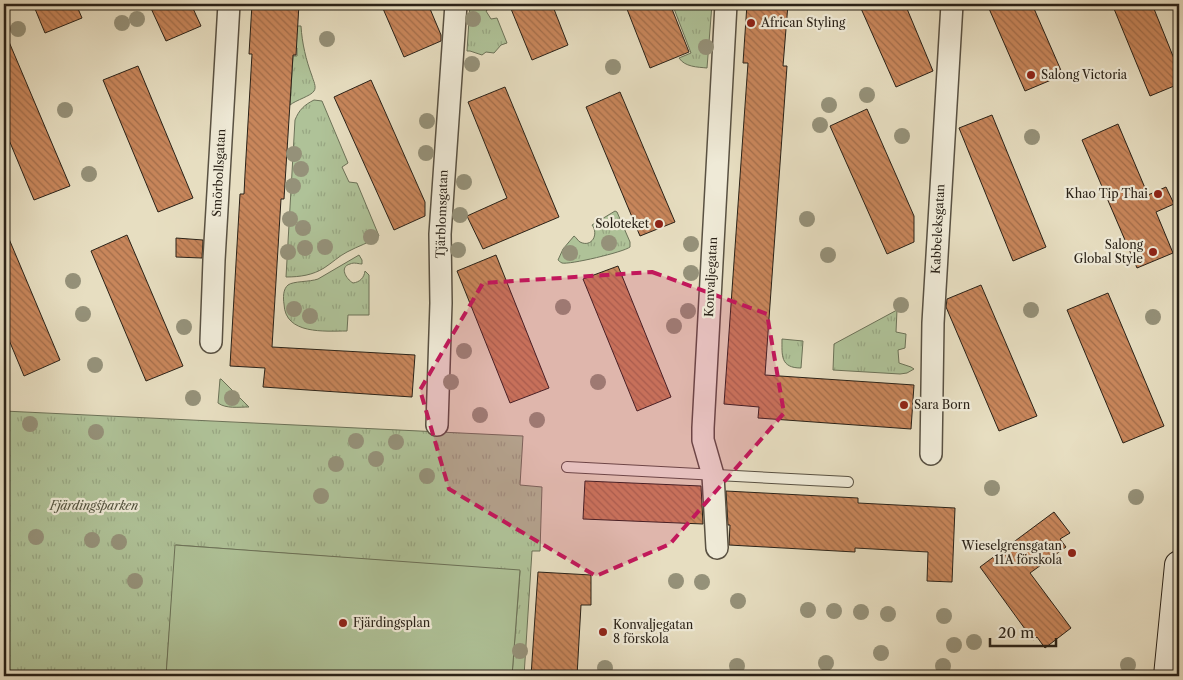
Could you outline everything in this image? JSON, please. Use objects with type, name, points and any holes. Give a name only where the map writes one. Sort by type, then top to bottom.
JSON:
[{"type":"street","name":"Smörbollsgatan","points":[[210,342],[229,4]]},
{"type":"street","name":"Tjärblomsgatan","points":[[437,425],[441,303],[440,234],[456,4]]},
{"type":"street","name":"Konvaljegatan","points":[[717,548],[713,475],[703,440],[703,428],[726,4]]},
{"type":"street","name":"Kabbeleksgatan","points":[[931,454],[933,323],[952,4]]},
{"type":"street","points":[[1168,676],[1177,611],[1179,566]]},
{"type":"lane","points":[[568,467],[848,482]]},
{"type":"highlighted area","points":[[652,272],[767,314],[784,413],[670,544],[596,576],[449,489],[420,390],[483,283]]},
{"type":"green space","points":[[470,4],[491,4],[492,6],[486,11],[491,19],[497,18],[507,43],[501,45],[494,53],[486,52],[482,55],[467,51]]},
{"type":"green space","points":[[679,4],[712,4],[707,68],[688,65],[679,58],[691,53],[673,6]]},
{"type":"green space","points":[[292,26],[301,26],[302,39],[315,88],[310,95],[290,105],[293,56],[297,56],[297,48],[290,47]]},
{"type":"green space","points":[[314,100],[322,101],[348,163],[342,167],[349,182],[357,183],[379,236],[311,274],[286,277],[295,120],[302,108]]},
{"type":"green space","points":[[615,211],[630,242],[630,247],[608,255],[575,262],[562,263],[558,260],[563,249],[574,236],[580,242],[591,242],[595,232],[592,225]]},
{"type":"green space","points":[[359,255],[362,264],[352,263],[344,270],[348,279],[353,283],[358,282],[364,276],[365,271],[369,275],[369,315],[348,315],[347,331],[318,331],[299,326],[291,321],[286,314],[284,302],[284,291],[288,285],[318,279]]},
{"type":"green space","points":[[897,310],[896,332],[906,334],[905,348],[898,350],[899,363],[914,369],[900,374],[833,370],[834,344]]},
{"type":"green space","points":[[782,339],[803,341],[801,368],[789,366],[786,363],[782,355]]},
{"type":"green space","points":[[220,379],[249,407],[229,407],[218,403]]},
{"type":"green space","name":"Fjärdingsparken","points":[[4,411],[523,436],[520,485],[542,487],[540,551],[532,551],[524,676],[512,676],[520,571],[176,545],[166,676],[4,676]]},
{"type":"green space","name":"Fjärdingsplan","points":[[175,545],[520,570],[512,676],[166,676]]},
{"type":"building","points":[[33,4],[76,4],[82,18],[45,33]]},
{"type":"building","points":[[149,4],[191,4],[201,26],[166,41]]},
{"type":"building","points":[[252,4],[299,4],[296,55],[293,55],[284,199],[281,199],[272,347],[415,355],[412,397],[263,387],[265,368],[230,366],[240,194],[244,194],[252,54],[249,54]]},
{"type":"building","points":[[381,4],[428,4],[441,35],[441,41],[404,57]]},
{"type":"building","points":[[509,4],[552,4],[568,45],[532,60]]},
{"type":"building","points":[[625,4],[670,4],[689,52],[650,68]]},
{"type":"building","points":[[747,4],[788,4],[783,66],[787,66],[765,375],[914,385],[911,429],[758,418],[759,407],[724,404],[748,63],[743,63]]},
{"type":"building","points":[[859,4],[905,4],[933,71],[896,87]]},
{"type":"building","points":[[987,4],[1032,4],[1063,75],[1025,91]]},
{"type":"building","points":[[1112,4],[1152,4],[1179,71],[1179,84],[1150,96]]},
{"type":"building","points":[[4,30],[70,186],[34,200],[4,128]]},
{"type":"building","points":[[138,66],[193,198],[158,212],[103,80]]},
{"type":"building","points":[[371,80],[425,202],[425,216],[394,230],[334,97]]},
{"type":"building","points":[[505,87],[559,217],[483,249],[467,216],[507,198],[468,102]]},
{"type":"building","points":[[620,92],[675,222],[640,236],[586,107]]},
{"type":"building","points":[[867,109],[914,216],[914,242],[887,254],[830,126]]},
{"type":"building","points":[[992,115],[1046,247],[1013,261],[959,128]]},
{"type":"building","points":[[1118,124],[1148,195],[1166,187],[1174,204],[1156,212],[1173,253],[1137,268],[1082,140]]},
{"type":"building","points":[[4,227],[60,360],[24,376],[4,328]]},
{"type":"building","points":[[127,235],[183,366],[146,381],[91,251]]},
{"type":"building","points":[[176,238],[203,240],[202,258],[176,257]]},
{"type":"building","points":[[496,255],[549,388],[510,403],[457,271]]},
{"type":"building","points":[[618,266],[671,397],[637,411],[583,279]]},
{"type":"building","points":[[981,285],[1037,416],[999,431],[946,307],[947,299]]},
{"type":"building","points":[[1108,293],[1164,426],[1123,443],[1067,310]]},
{"type":"building","points":[[585,481],[701,486],[703,524],[583,519]]},
{"type":"building","points":[[726,491],[858,498],[858,503],[955,508],[952,582],[927,581],[928,552],[855,548],[855,552],[729,545],[730,525],[728,525]]},
{"type":"building","points":[[1054,512],[1070,533],[1060,539],[1066,547],[1030,573],[1071,628],[1045,648],[1037,637],[1033,640],[980,567]]},
{"type":"building","points":[[538,572],[591,575],[591,605],[581,605],[577,676],[531,676]]},
{"type":"place","name":"African Styling","points":[[751,23]]},
{"type":"place","name":"Salong Victoria","points":[[1031,75]]},
{"type":"place","name":"Khao Tip Thai","points":[[1158,194]]},
{"type":"place","name":"Soloteket","points":[[659,224]]},
{"type":"place","name":"Salong Global Style","points":[[1153,252]]},
{"type":"place","name":"Sara Born","points":[[904,405]]},
{"type":"place","name":"Wieselgrensgatan 11A förskola","points":[[1072,553]]},
{"type":"place","name":"Fjärdingsplan","points":[[343,623]]},
{"type":"place","name":"Konvaljegatan 8 förskola","points":[[603,632]]}]
